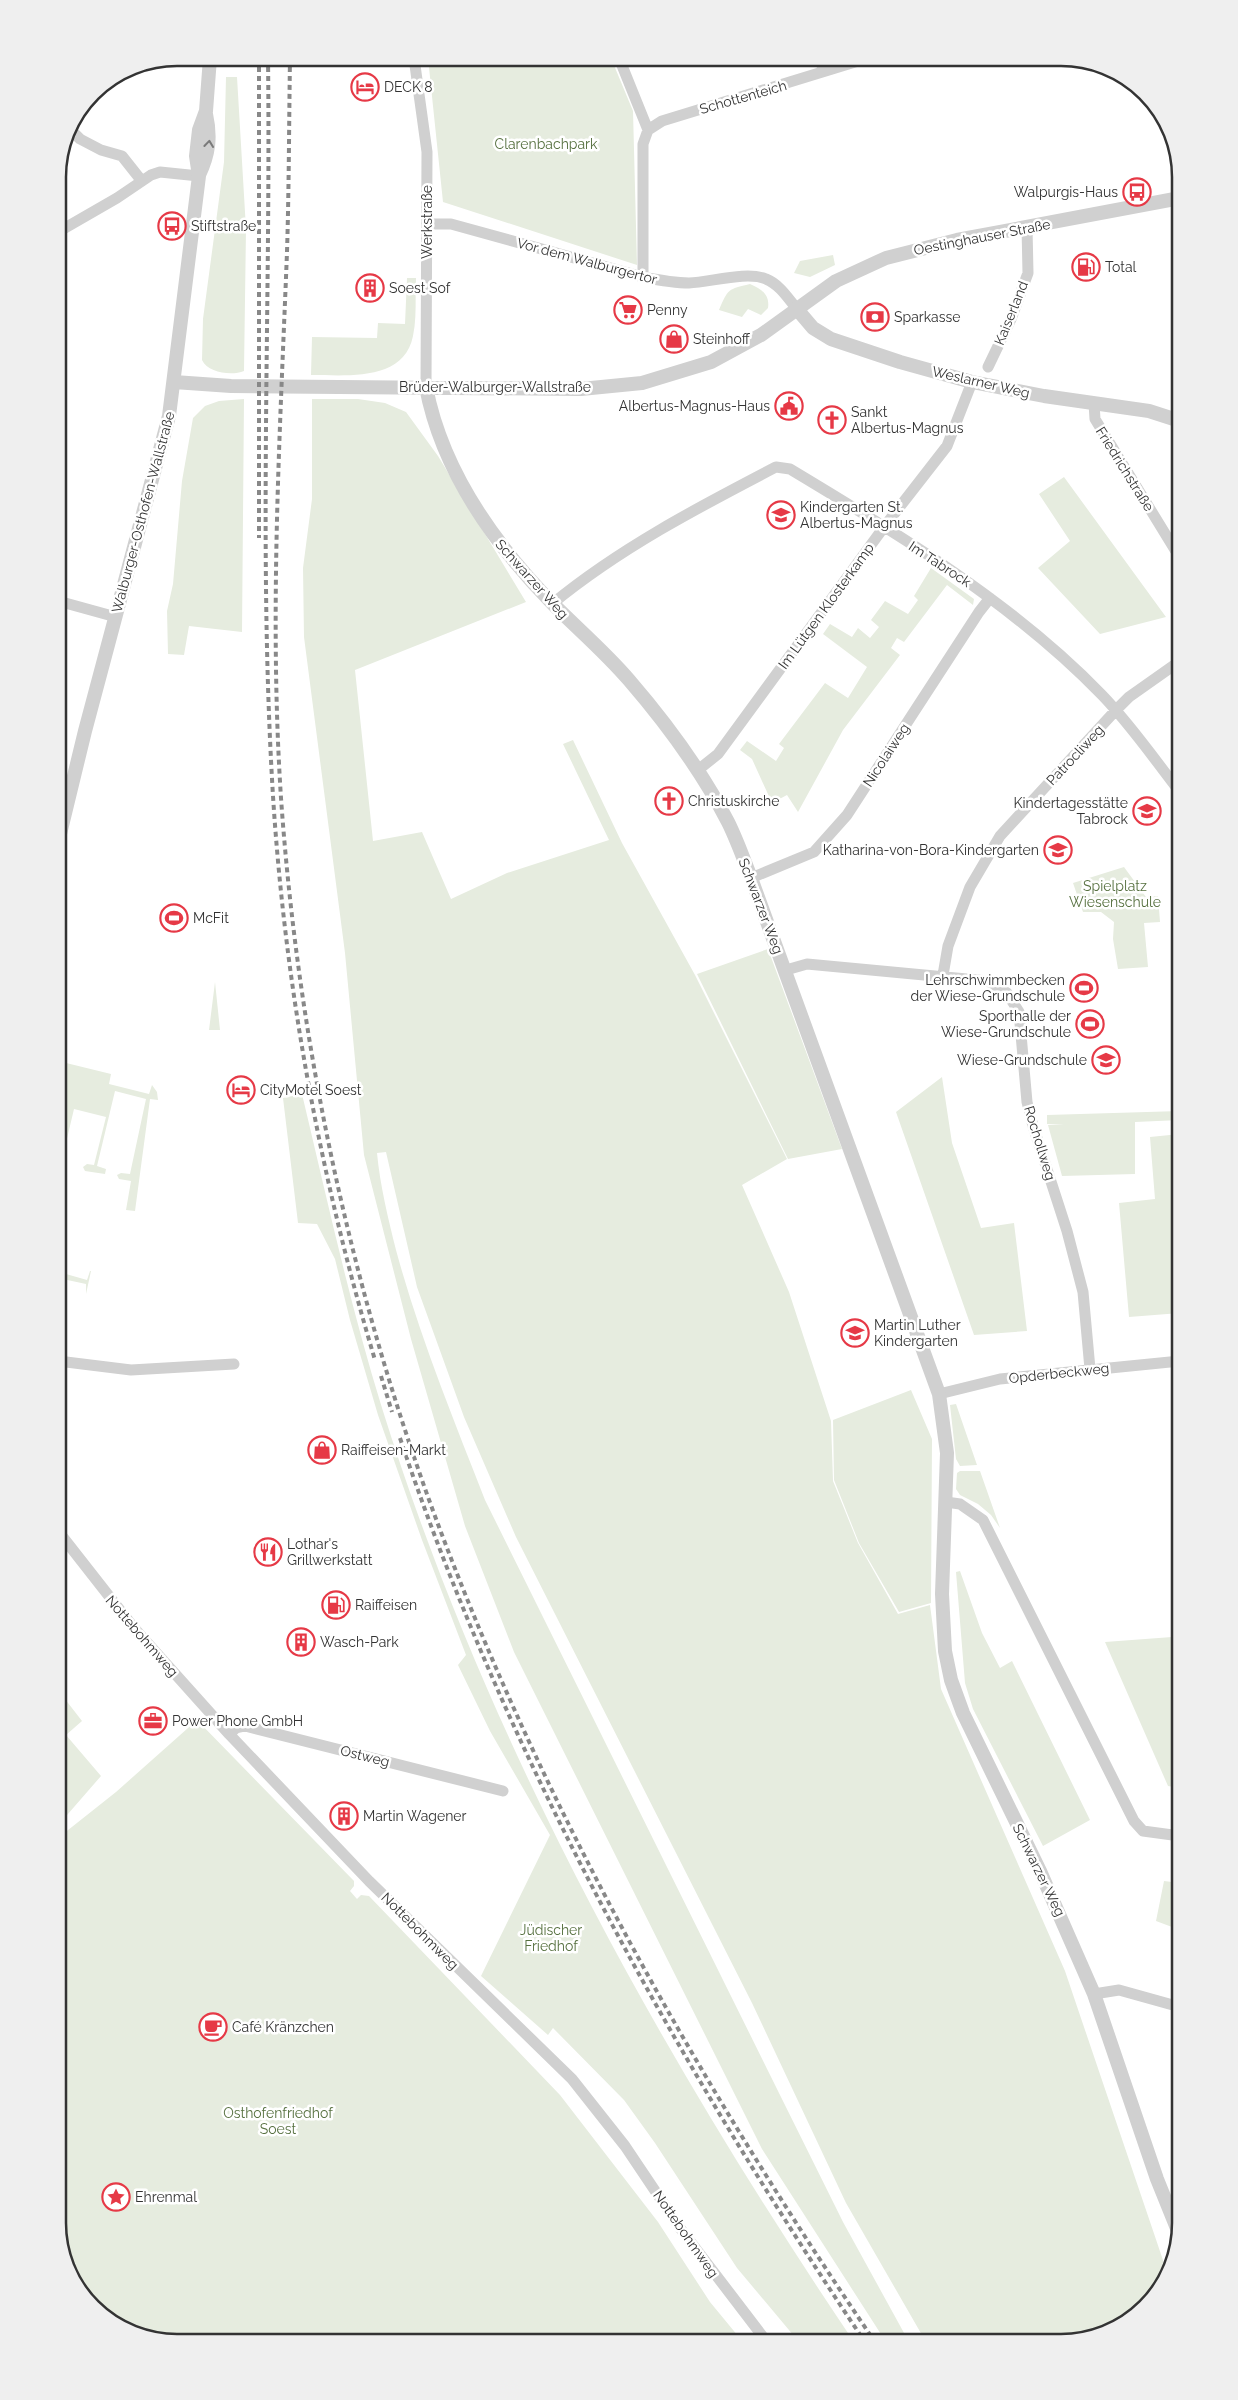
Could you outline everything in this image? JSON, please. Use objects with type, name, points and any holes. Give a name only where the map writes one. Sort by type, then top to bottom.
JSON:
[{"type":"street","points":[[66,227],[117,198],[141,180],[160,172],[199,176],[196,156],[199,130],[206,111],[209,66]]},
{"type":"street","name":"Werkstraße","points":[[415,66],[427,152],[426,387]]},
{"type":"street","points":[[623,66],[648,130],[644,144],[643,277]]},
{"type":"street","points":[[822,66],[824,71]]},
{"type":"street","name":"Schottenteich","points":[[648,130],[662,121],[841,66]]},
{"type":"street","points":[[75,134],[80,139],[101,150],[122,156],[141,180]]},
{"type":"street","name":"Walburger-Osthofen-Wallstraße","points":[[66,811],[162,446],[174,382],[199,176]]},
{"type":"street","name":"Oestinghauser Straße","points":[[796,308],[836,281],[886,258],[957,240],[1172,200]]},
{"type":"street","name":"Vor dem Walburgertor","points":[[428,224],[451,224],[643,277],[689,283],[754,277],[766,279],[779,288],[796,308]]},
{"type":"street","name":"Kaiserland","points":[[988,367],[1011,319],[1028,273],[1027,227]]},
{"type":"street","name":"Brüder-Walburger-Wallstraße","points":[[174,382],[231,386],[582,389],[642,383],[710,362],[761,335],[796,308]]},
{"type":"street","name":"Weslarner Weg","points":[[796,308],[813,328],[831,339],[854,349],[972,382],[1044,396],[1149,411],[1172,418]]},
{"type":"street","name":"Im Lütgen Klosterkamp","points":[[698,770],[718,754],[884,527],[947,446],[972,382]]},
{"type":"street","name":"Schwarzer Weg","points":[[426,387],[432,417],[441,440],[476,510],[497,542],[552,604],[628,678],[671,730],[698,770],[728,823],[751,878],[939,1394],[947,1453],[942,1594],[945,1651],[951,1680],[963,1713],[1040,1871],[1094,1994],[1162,2195],[1172,2217]]},
{"type":"street","name":"Friedrichstraße","points":[[1094,403],[1095,419],[1172,545]]},
{"type":"street","name":"Im Tabrock","points":[[552,604],[571,588],[675,520],[776,467],[790,469],[884,527],[990,598],[1038,635],[1116,710],[1172,782]]},
{"type":"street","name":"Nicolaiweg","points":[[751,878],[814,852],[847,816],[979,612],[990,598]]},
{"type":"street","points":[[66,603],[116,617]]},
{"type":"street","name":"Patrocliweg","points":[[942,976],[948,946],[970,887],[1000,836],[1129,697],[1172,666]]},
{"type":"street","name":"Rochollweg","points":[[786,970],[807,964],[942,976],[988,981],[1006,992],[1019,1012],[1027,1102],[1067,1231],[1083,1292],[1090,1369]]},
{"type":"street","points":[[66,1362],[131,1370],[234,1364]]},
{"type":"street","name":"Opderbeckweg","points":[[939,1394],[1000,1380],[1172,1362]]},
{"type":"street","points":[[946,1502],[960,1504],[983,1520],[1134,1821],[1143,1831],[1172,1835]]},
{"type":"street","name":"Nottebohmweg","points":[[66,1540],[134,1628],[229,1734],[369,1881],[572,2079],[625,2146],[680,2228],[761,2334]]},
{"type":"street","name":"Ostweg","points":[[229,1734],[236,1728],[245,1726],[503,1791]]},
{"type":"street","points":[[1094,1994],[1119,1990],[1172,2006]]},
{"type":"green space","name":"Clarenbachpark","points":[[429,66],[614,66],[633,111],[637,265],[443,202]]},
{"type":"green space","points":[[226,77],[237,77],[246,229],[244,371],[233,373],[215,371],[209,368],[202,360],[203,319],[224,162]]},
{"type":"green space","points":[[833,255],[835,265],[810,277],[794,273],[800,261]]},
{"type":"green space","points":[[407,278],[416,278],[415,322],[413,336],[407,351],[398,362],[386,369],[372,373],[311,375],[312,337],[377,338],[378,323],[405,324]]},
{"type":"green space","points":[[750,284],[761,290],[768,299],[768,308],[761,315],[748,309],[742,317],[719,310],[730,291]]},
{"type":"green space","points":[[244,399],[242,632],[189,626],[184,655],[168,654],[167,611],[173,584],[182,481],[193,418],[205,406],[219,401]]},
{"type":"green space","points":[[312,399],[358,399],[385,403],[406,412],[438,456],[526,602],[355,670],[373,841],[422,832],[451,899],[507,873],[609,840],[563,744],[573,740],[622,843],[695,975],[787,1159],[742,1185],[789,1292],[831,1421],[833,1481],[858,1543],[898,1614],[930,1605],[941,1689],[1065,1971],[1164,2263],[1153,2285],[1144,2296],[1123,2315],[1104,2325],[1083,2332],[1061,2334],[921,2334],[846,2203],[752,2003],[516,1537],[464,1417],[417,1287],[386,1152],[377,1153],[387,1214],[405,1282],[437,1376],[485,1500],[843,2222],[905,2334],[881,2334],[762,2149],[514,1652],[465,1526],[411,1339],[364,1155],[345,953],[304,637],[303,568],[312,499]]},
{"type":"green space","points":[[1064,477],[1166,617],[1100,634],[1038,568],[1070,541],[1039,494]]},
{"type":"green space","points":[[931,568],[974,599],[973,605],[947,585],[904,642],[897,638],[891,648],[900,655],[843,730],[798,812],[787,795],[772,803],[752,759],[740,750],[747,741],[776,761],[784,748],[779,744],[825,683],[848,698],[867,667],[823,634],[830,624],[852,637],[858,628],[870,638],[879,627],[871,620],[885,601],[908,614],[918,600],[914,596]]},
{"type":"green space","name":"Spielplatz Wiesenschule","points":[[1124,867],[1146,897],[1158,896],[1160,922],[1144,923],[1148,967],[1118,969],[1113,939],[1114,922],[1101,912],[1083,912],[1073,883]]},
{"type":"green space","points":[[768,949],[842,1149],[788,1159],[697,974]]},
{"type":"green space","points":[[215,982],[220,1030],[209,1030]]},
{"type":"green space","points":[[66,1063],[111,1074],[109,1084],[149,1094],[152,1085],[157,1092],[158,1100],[150,1099],[135,1211],[126,1210],[131,1181],[119,1179],[117,1175],[121,1173],[130,1174],[146,1099],[115,1091],[97,1166],[106,1169],[105,1174],[85,1171],[83,1167],[87,1164],[94,1165],[106,1117],[74,1109],[66,1143]]},
{"type":"green space","points":[[942,1077],[952,1143],[981,1228],[1014,1223],[1027,1331],[974,1335],[896,1112]]},
{"type":"green space","name":"Jüdischer Friedhof","points":[[302,1094],[349,1291],[382,1408],[424,1532],[473,1655],[526,1775],[584,1892],[647,2008],[713,2121],[782,2233],[849,2334],[792,2334],[737,2268],[655,2143],[624,2100],[553,2028],[548,2035],[481,1976],[550,1835],[490,1731],[458,1665],[466,1655],[422,1540],[378,1415],[350,1320],[335,1259],[317,1224],[298,1223],[283,1098]]},
{"type":"green space","points":[[1172,1111],[1172,1120],[1135,1122],[1135,1174],[1062,1176],[1048,1125],[1064,1124],[1047,1124],[1047,1115]]},
{"type":"green space","points":[[1172,1135],[1172,1314],[1129,1317],[1119,1203],[1155,1199],[1150,1137]]},
{"type":"green space","points":[[91,1271],[86,1294],[86,1284],[66,1280],[66,1274],[87,1280]]},
{"type":"green space","points":[[911,1390],[932,1439],[931,1603],[899,1612],[859,1543],[834,1480],[833,1420]]},
{"type":"green space","points":[[956,1404],[977,1465],[960,1466],[956,1459],[950,1405]]},
{"type":"green space","points":[[960,1471],[980,1471],[1000,1528],[991,1515],[978,1504],[960,1495],[956,1489],[957,1473]]},
{"type":"green space","points":[[960,1571],[982,1633],[1000,1668],[1012,1661],[1090,1820],[1043,1846],[973,1709],[965,1683],[956,1572]]},
{"type":"green space","points":[[1172,1637],[1172,1787],[1168,1786],[1105,1642]]},
{"type":"green space","points":[[66,1700],[82,1721],[66,1735]]},
{"type":"green space","name":"Osthofenfriedhof Soest","points":[[197,1720],[354,1881],[354,1886],[350,1891],[357,1899],[361,1895],[369,1896],[560,2095],[658,2222],[710,2302],[736,2334],[170,2334],[141,2328],[115,2315],[104,2306],[89,2290],[75,2266],[68,2245],[66,2230],[66,1832],[116,1792]]},
{"type":"green space","points":[[66,1735],[101,1776],[66,1816]]},
{"type":"green space","points":[[1164,1881],[1172,1882],[1172,1927],[1156,1921]]},
{"type":"railway","points":[[259,66],[259,538]]},
{"type":"railway","points":[[268,66],[266,611],[273,796],[286,939],[308,1081],[338,1221],[355,1291],[375,1360]]},
{"type":"railway","points":[[290,66],[288,228],[279,456],[276,593],[276,661],[281,798],[289,889],[314,1069],[352,1247],[402,1422],[432,1508],[475,1618],[522,1727],[573,1834],[628,1939],[686,2042],[746,2144],[870,2334]]},
{"type":"railway","points":[[381,1376],[392,1412]]},
{"type":"railway","points":[[400,1438],[443,1558],[492,1676],[545,1792],[602,1906],[663,2018],[728,2128],[795,2236],[860,2334]]},
{"type":"place","name":"DECK 8","points":[[365,87]]},
{"type":"place","name":"Walpurgis-Haus","points":[[1137,192]]},
{"type":"place","name":"Stiftstraße","points":[[172,226]]},
{"type":"place","name":"Total","points":[[1086,267]]},
{"type":"place","name":"Soest Sof","points":[[370,288]]},
{"type":"place","name":"Penny","points":[[628,310]]},
{"type":"place","name":"Sparkasse","points":[[875,317]]},
{"type":"place","name":"Steinhoff","points":[[674,339]]},
{"type":"place","name":"Albertus-Magnus-Haus","points":[[789,406]]},
{"type":"place","name":"Sankt Albertus-Magnus","points":[[832,420]]},
{"type":"place","name":"Kindergarten St. Albertus-Magnus","points":[[781,515]]},
{"type":"place","name":"Christuskirche","points":[[669,801]]},
{"type":"place","name":"Kindertagesstätte Tabrock","points":[[1147,811]]},
{"type":"place","name":"Katharina-von-Bora-Kindergarten","points":[[1058,850]]},
{"type":"place","name":"McFit","points":[[174,918]]},
{"type":"place","name":"Lehrschwimmbecken der Wiese-Grundschule","points":[[1084,988]]},
{"type":"place","name":"Sporthalle der Wiese-Grundschule","points":[[1090,1024]]},
{"type":"place","name":"Wiese-Grundschule","points":[[1106,1060]]},
{"type":"place","name":"CityMotel Soest","points":[[241,1090]]},
{"type":"place","name":"Martin Luther Kindergarten","points":[[855,1333]]},
{"type":"place","name":"Raiffeisen-Markt","points":[[322,1450]]},
{"type":"place","name":"Lothar's Grillwerkstatt","points":[[268,1552]]},
{"type":"place","name":"Raiffeisen","points":[[336,1605]]},
{"type":"place","name":"Wasch-Park","points":[[301,1642]]},
{"type":"place","name":"Power Phone GmbH","points":[[153,1721]]},
{"type":"place","name":"Martin Wagener","points":[[344,1816]]},
{"type":"place","name":"Café Kränzchen","points":[[213,2027]]},
{"type":"place","name":"Ehrenmal","points":[[116,2197]]}]
